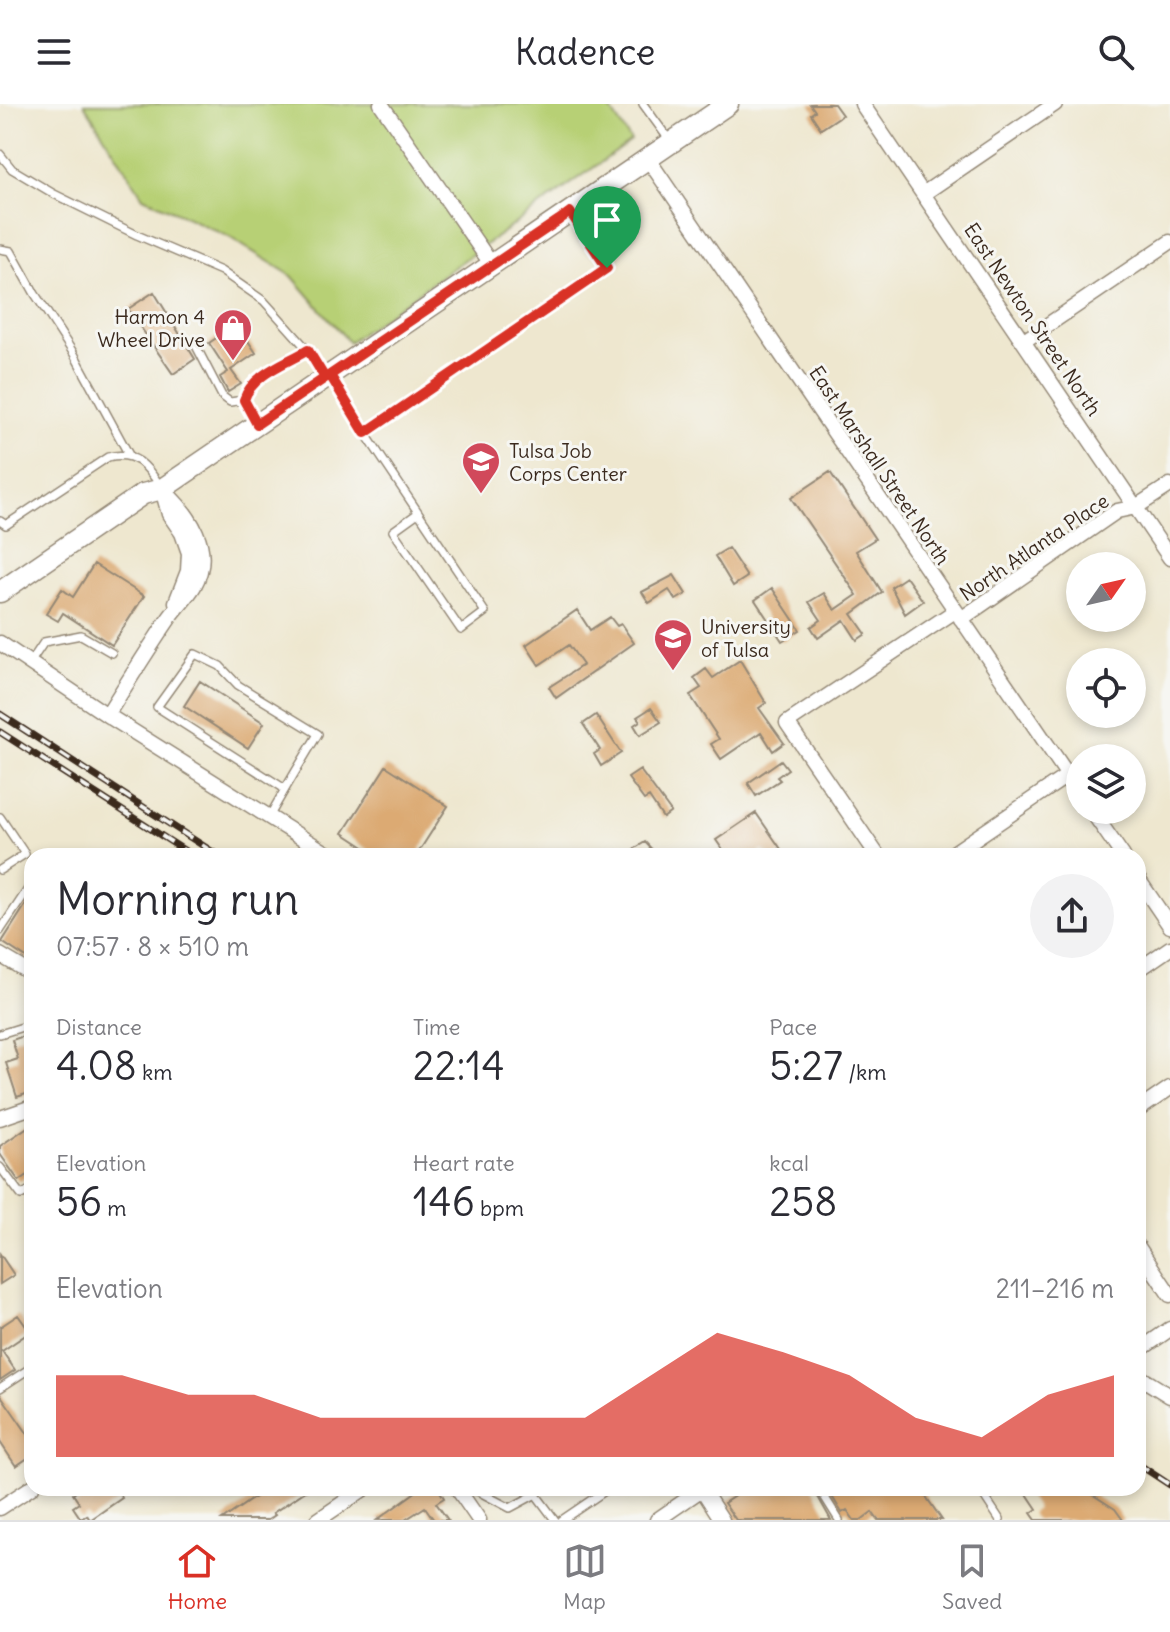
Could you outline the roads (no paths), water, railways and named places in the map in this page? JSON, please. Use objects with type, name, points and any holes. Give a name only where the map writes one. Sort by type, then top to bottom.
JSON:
[{"type":"main road","points":[[0,592],[143,494],[162,489],[728,104]]},
{"type":"main road","points":[[0,608],[151,506],[162,489]]},
{"type":"street","points":[[381,104],[492,265]]},
{"type":"street","name":"East Newton Street North","points":[[862,104],[1170,558]]},
{"type":"street","points":[[923,194],[1055,104]]},
{"type":"street","name":"East Marshall Street North","points":[[648,159],[1066,772]]},
{"type":"street","points":[[1024,341],[1170,242]]},
{"type":"street","name":"North Atlanta Place","points":[[873,848],[787,723],[1117,511],[1136,507],[1170,485]]},
{"type":"street","points":[[107,715],[199,576],[201,547],[192,525],[178,503],[162,489]]},
{"type":"street","points":[[0,643],[107,715],[318,848]]},
{"type":"street","points":[[961,848],[1066,776]]},
{"type":"street","points":[[1101,824],[1117,848]]},
{"type":"street","points":[[1146,891],[1170,926]]},
{"type":"street","points":[[1146,964],[1170,948]]},
{"type":"street","points":[[0,955],[24,969]]},
{"type":"street","points":[[1146,1104],[1170,1088]]},
{"type":"street","points":[[0,1118],[24,1110]]},
{"type":"street","points":[[1146,1259],[1170,1295]]},
{"type":"street","points":[[1146,1346],[1170,1329]]},
{"type":"street","points":[[1146,1381],[1170,1396]]},
{"type":"street","points":[[0,1508],[24,1492]]},
{"type":"street","points":[[318,1520],[353,1496]]},
{"type":"street","points":[[462,1496],[479,1520]]},
{"type":"street","points":[[657,1520],[693,1496]]},
{"type":"street","points":[[707,1496],[722,1520]]},
{"type":"lane","points":[[643,104],[671,143]]},
{"type":"lane","points":[[0,154],[12,169],[54,194],[137,235],[221,271],[264,301],[328,376],[485,612],[461,630],[393,531],[418,513]]},
{"type":"lane","points":[[365,433],[607,268],[570,212]]},
{"type":"lane","points":[[0,249],[11,251],[74,354],[129,455],[146,465],[162,489]]},
{"type":"lane","points":[[195,344],[222,396],[230,402],[244,400]]},
{"type":"lane","points":[[257,424],[244,400],[247,390],[255,381],[308,350]]},
{"type":"lane","points":[[0,521],[6,525],[108,457],[129,455]]},
{"type":"lane","points":[[30,663],[44,642],[81,635],[112,653]]},
{"type":"lane","points":[[269,817],[318,734],[238,685],[220,666],[195,654],[157,707],[285,789]]},
{"type":"lane","points":[[0,817],[24,853]]},
{"type":"lane","points":[[0,870],[24,855]]},
{"type":"lane","points":[[0,931],[24,895]]},
{"type":"lane","points":[[0,1034],[24,1026]]},
{"type":"lane","points":[[0,1167],[21,1195],[24,1193]]},
{"type":"lane","points":[[0,1388],[24,1372]]},
{"type":"lane","points":[[487,1496],[510,1508],[526,1496]]},
{"type":"lane","points":[[537,1496],[555,1520]]},
{"type":"lane","points":[[562,1520],[597,1496]]},
{"type":"lane","points":[[824,1496],[839,1520]]},
{"type":"lane","points":[[984,1496],[1000,1520]]},
{"type":"railway","points":[[0,714],[207,848]]},
{"type":"railway","points":[[0,732],[181,848]]},
{"type":"railway","points":[[1146,1469],[1170,1485]]},
{"type":"place","name":"Harmon 4 Wheel Drive","points":[[233,362]]},
{"type":"place","name":"Tulsa Job Corps Center","points":[[481,495]]},
{"type":"place","name":"University of Tulsa","points":[[673,672]]}]
